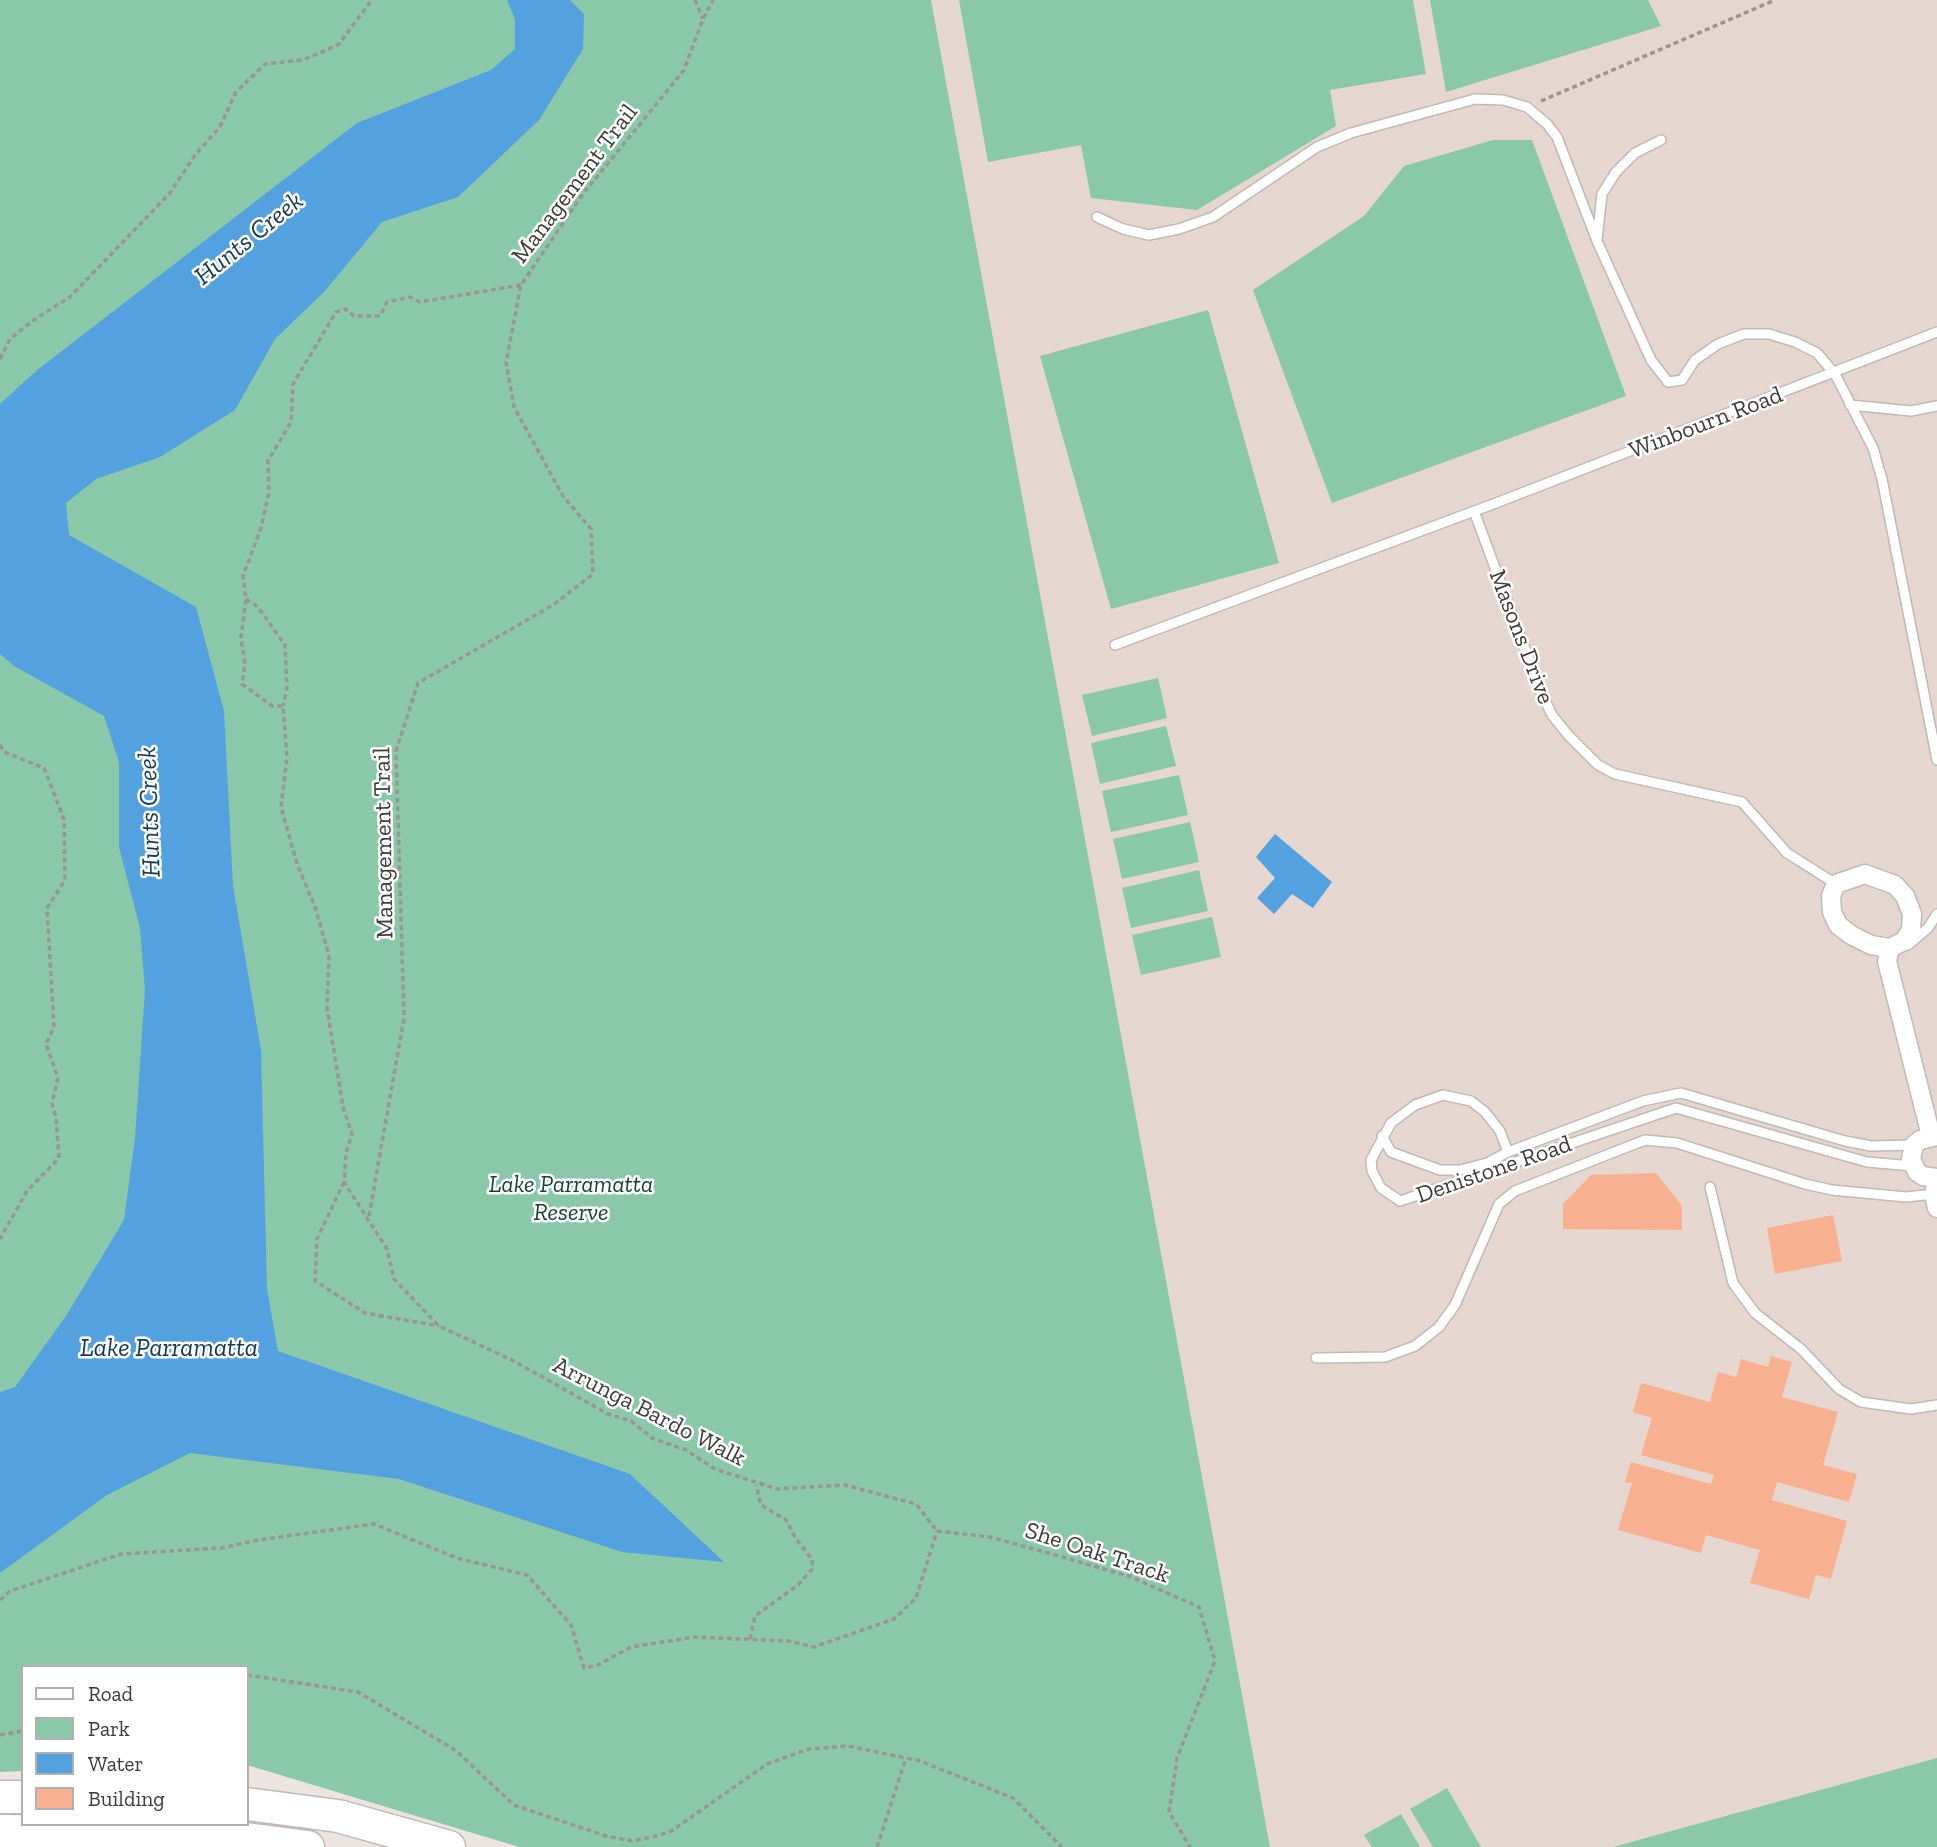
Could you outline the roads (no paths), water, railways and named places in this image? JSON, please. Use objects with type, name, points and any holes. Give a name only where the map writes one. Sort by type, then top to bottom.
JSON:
[{"type":"highway","points":[[0,1797],[21,1797]]},
{"type":"highway","points":[[248,1804],[338,1816],[449,1847]]},
{"type":"highway","points":[[0,1831],[208,1835],[307,1847]]},
{"type":"street","points":[[1888,954],[1904,941],[1910,930],[1912,914],[1905,896],[1895,885],[1865,874],[1836,884],[1832,904],[1838,925],[1851,935],[1888,954],[1934,1136],[1914,1145],[1913,1166],[1936,1191]]},
{"type":"lane","points":[[1097,217],[1124,229],[1149,235],[1179,229],[1213,217],[1317,147],[1351,133],[1475,99],[1503,100],[1527,107],[1547,124],[1557,137],[1597,241],[1651,360],[1668,382],[1682,380],[1695,360],[1718,344],[1744,334],[1769,334],[1795,342],[1817,354],[1835,374],[1873,448],[1882,479],[1937,760]]},
{"type":"lane","points":[[1597,241],[1602,194],[1616,172],[1635,153],[1661,140]]},
{"type":"lane","name":"Winbourn Road","points":[[1115,645],[1835,374],[1937,332]]},
{"type":"lane","points":[[1850,405],[1910,411],[1937,406]]},
{"type":"lane","name":"Masons Drive","points":[[1474,511],[1541,692],[1552,715],[1568,735],[1598,765],[1615,774],[1742,802],[1787,853],[1836,884]]},
{"type":"lane","points":[[1888,954],[1928,928],[1937,914]]},
{"type":"lane","name":"Denistone Road","points":[[1913,1166],[1867,1162],[1676,1108],[1400,1201],[1381,1188],[1372,1171],[1371,1160],[1391,1123],[1415,1105],[1443,1095],[1471,1101],[1485,1112],[1500,1131],[1508,1152],[1643,1101],[1681,1093],[1845,1141],[1871,1146],[1914,1145]]},
{"type":"lane","points":[[1382,1136],[1391,1152],[1440,1170],[1460,1170],[1487,1163],[1508,1152]]},
{"type":"lane","points":[[1316,1358],[1385,1357],[1415,1346],[1439,1327],[1455,1305],[1499,1204],[1516,1191],[1645,1140],[1677,1143],[1805,1184],[1832,1189],[1906,1197],[1936,1191]]},
{"type":"lane","points":[[1710,1187],[1733,1283],[1755,1313],[1801,1349],[1839,1389],[1861,1402],[1911,1409],[1937,1405]]},
{"type":"water","name":"Lake Parramatta","points":[[507,0],[570,0],[584,14],[583,49],[539,120],[458,197],[382,222],[324,292],[275,339],[235,410],[160,457],[96,479],[66,503],[69,535],[196,607],[224,711],[233,886],[261,1050],[267,1289],[278,1351],[630,1474],[724,1562],[622,1552],[399,1479],[190,1453],[107,1495],[0,1573],[0,1392],[15,1387],[66,1316],[124,1220],[135,1138],[145,990],[140,928],[119,847],[119,762],[104,716],[14,666],[0,654],[0,404],[36,371],[357,123],[491,70],[515,49],[515,19]]},
{"type":"water","points":[[1275,834],[1332,882],[1313,908],[1292,894],[1274,914],[1257,898],[1275,878],[1256,857]]},
{"type":"water label","name":"Hunts Creek","points":[[249,239]]},
{"type":"water label","name":"Hunts Creek","points":[[150,812]]},
{"type":"park label","name":"Lake Parramatta Reserve","points":[[571,1199]]}]
